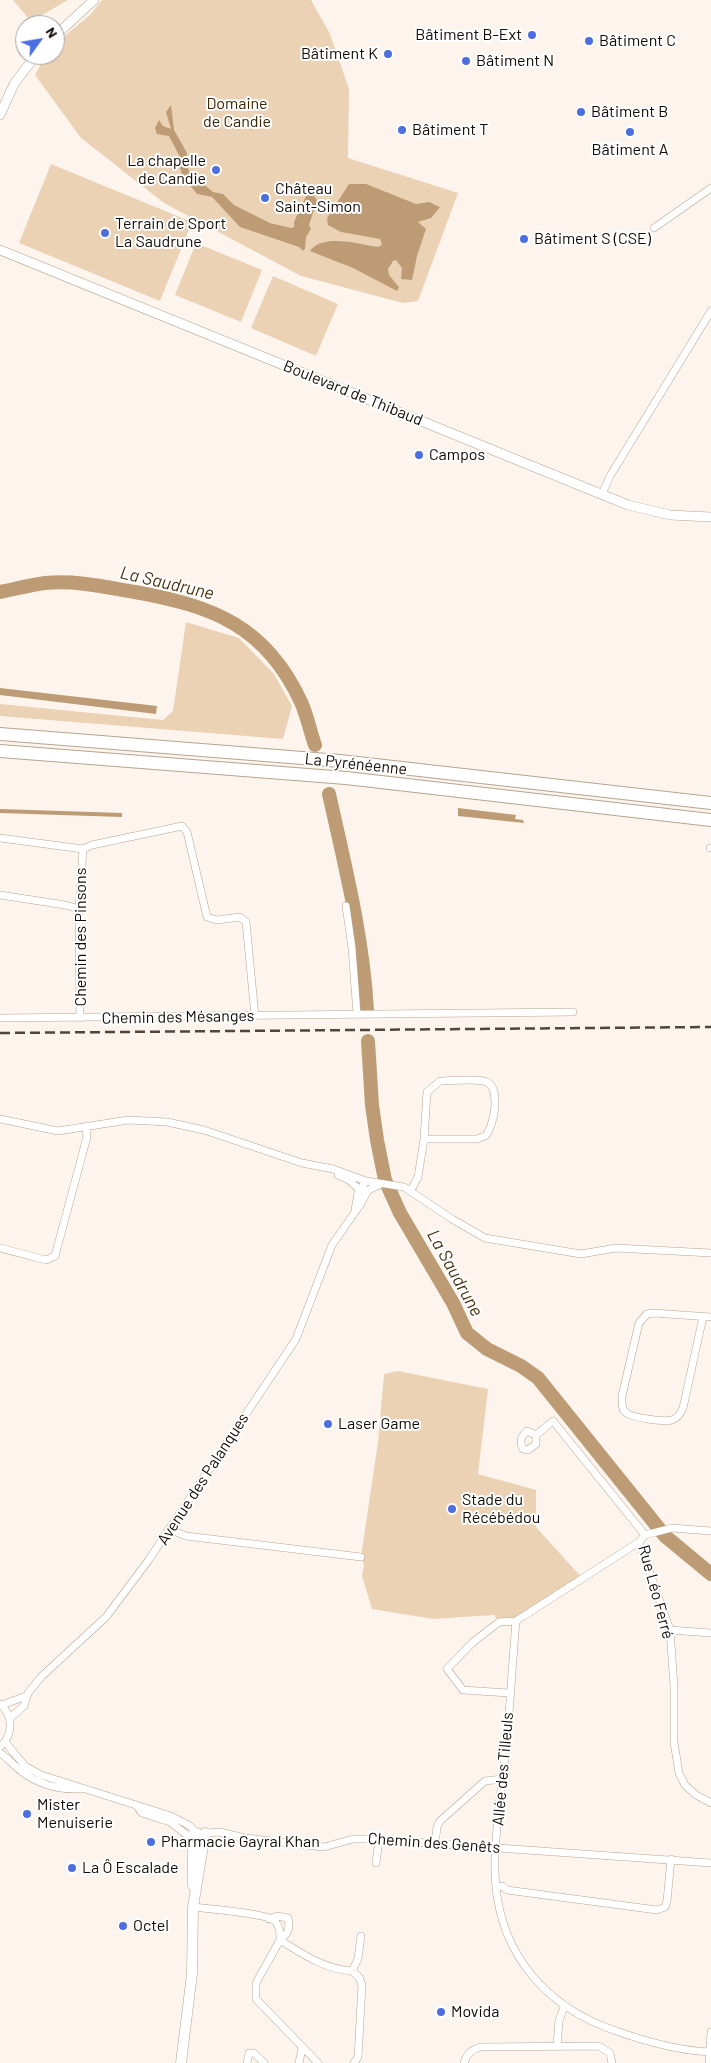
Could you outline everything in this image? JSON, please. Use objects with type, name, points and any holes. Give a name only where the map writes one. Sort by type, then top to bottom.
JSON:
[{"type":"highway","name":"La Pyrénéenne","points":[[0,734],[340,761],[711,804]]},
{"type":"highway","name":"La Pyrénéenne","points":[[0,751],[346,778],[711,820]]},
{"type":"highway","points":[[0,760],[54,762],[63,755]]},
{"type":"main road","points":[[181,2063],[192,1974],[193,1902],[201,1833]]},
{"type":"street","points":[[65,27],[94,0]]},
{"type":"street","points":[[0,115],[14,84],[28,65]]},
{"type":"street","points":[[654,228],[711,188]]},
{"type":"street","name":"Boulevard de Thibaud","points":[[0,250],[602,494],[642,509],[670,516],[711,517]]},
{"type":"street","points":[[602,494],[610,476],[711,311]]},
{"type":"street","points":[[83,849],[92,845],[182,826],[186,832],[207,918],[216,920],[240,917],[246,922],[255,1016]]},
{"type":"street","name":"Chemin des Pinsons","points":[[0,838],[83,849],[79,909],[80,1018]]},
{"type":"street","points":[[0,895],[79,909]]},
{"type":"street","points":[[346,906],[352,948],[357,1014]]},
{"type":"street","name":"Chemin des Mésanges","points":[[0,1018],[573,1012]]},
{"type":"street","points":[[411,1190],[418,1176],[424,1139],[427,1092],[440,1081],[486,1081],[493,1086],[497,1096],[490,1128],[484,1136],[477,1139],[424,1139]]},
{"type":"street","points":[[4,1120],[58,1131],[128,1120],[167,1122],[204,1130],[320,1167],[349,1180],[360,1190],[368,1190],[381,1184]]},
{"type":"street","points":[[0,1248],[46,1260],[55,1256],[87,1137],[86,1128]]},
{"type":"street","points":[[320,1167],[333,1169],[366,1181],[394,1185],[411,1190],[452,1219],[485,1238],[581,1254],[616,1248],[711,1253]]},
{"type":"street","name":"Avenue des Palanques","points":[[355,1211],[360,1190],[366,1181]]},
{"type":"street","name":"Avenue des Palanques","points":[[10,1718],[24,1706],[26,1696],[42,1676],[106,1617],[169,1529],[296,1339],[305,1320],[323,1264],[332,1245],[368,1190]]},
{"type":"street","points":[[653,1313],[707,1317],[680,1415],[674,1419],[667,1420],[634,1417],[626,1413],[622,1406],[622,1396],[639,1323],[643,1318],[653,1313]]},
{"type":"street","name":"Rue Léo Ferré","points":[[536,1435],[553,1421],[645,1535],[639,1542],[670,1630],[674,1687],[675,1759],[685,1785],[696,1795],[711,1803]]},
{"type":"street","points":[[169,1529],[186,1536],[361,1556]]},
{"type":"street","points":[[645,1535],[666,1529],[711,1531]]},
{"type":"street","points":[[509,1693],[463,1690],[447,1669],[472,1643],[499,1622],[516,1621],[639,1542]]},
{"type":"street","name":"Allée des Tilleuls","points":[[516,1621],[496,1848],[498,1887],[503,1920],[520,1961],[540,1986],[564,2006],[597,2025],[636,2038],[678,2048],[711,2052]]},
{"type":"street","points":[[670,1630],[711,1633]]},
{"type":"street","points":[[26,1696],[1,1704],[10,1718],[9,1735],[3,1745],[34,1772],[171,1816],[201,1833]]},
{"type":"street","points":[[0,1753],[23,1773],[39,1782],[59,1788],[87,1789]]},
{"type":"street","points":[[435,1844],[437,1827],[440,1821],[485,1781],[502,1779]]},
{"type":"street","name":"Chemin des Genêts","points":[[201,1833],[219,1832],[245,1838],[324,1847],[353,1839],[379,1840],[711,1863]]},
{"type":"street","points":[[376,1863],[379,1840]]},
{"type":"street","points":[[498,1887],[508,1890],[657,1910],[665,1907],[671,1860]]},
{"type":"street","points":[[193,1902],[274,1920],[280,1929],[280,1940]]},
{"type":"street","points":[[269,1919],[277,1916],[288,1918],[290,1928],[288,1934],[280,1940],[256,1982],[254,1991],[262,2007],[318,2063]]},
{"type":"street","points":[[352,1971],[358,1959],[360,1936]]},
{"type":"street","points":[[280,1940],[321,1965],[335,1970],[352,1971],[359,1977],[362,1985],[358,2057],[354,2063]]},
{"type":"street","points":[[557,2046],[558,2022],[564,2006]]},
{"type":"street","points":[[709,2063],[711,2032]]},
{"type":"street","points":[[464,2063],[466,2056],[472,2050],[480,2047],[557,2046],[599,2046],[610,2053],[612,2063]]},
{"type":"street","points":[[299,2063],[302,2048]]},
{"type":"street","points":[[247,2063],[249,2053],[254,2053],[264,2063]]},
{"type":"green space","points":[[13,0],[68,0],[42,15],[26,15]]},
{"type":"green space","name":"Domaine de Candie","points":[[102,0],[311,0],[330,34],[349,89],[348,158],[458,193],[418,301],[403,303],[301,276],[164,203],[81,138],[35,75],[40,65],[65,65],[65,36],[90,15]]},
{"type":"green space","name":"Terrain de Sport La Saudrune","points":[[51,164],[192,222],[160,301],[19,243]]},
{"type":"green space","points":[[196,243],[262,270],[241,322],[175,295]]},
{"type":"green space","points":[[273,276],[338,304],[316,356],[251,328]]},
{"type":"green space","points":[[186,622],[239,638],[274,674],[292,706],[283,739],[0,716],[0,704],[163,720],[173,711]]},
{"type":"green space","name":"Stade du Récébédou","points":[[398,1371],[488,1389],[478,1474],[536,1490],[536,1527],[583,1579],[516,1621],[499,1622],[494,1615],[433,1619],[372,1609],[362,1576],[364,1565],[361,1557],[378,1442],[384,1374]]},
{"type":"shaded area","points":[[171,105],[174,130],[187,153],[186,165],[191,174],[213,192],[223,194],[234,205],[270,223],[291,228],[294,227],[294,222],[306,196],[310,194],[315,197],[317,201],[309,225],[311,229],[306,237],[305,249],[303,251],[299,247],[240,227],[212,197],[197,194],[183,177],[179,165],[180,157],[169,136],[157,134],[155,128],[159,120],[163,126],[171,129],[166,112]]},
{"type":"shaded area","points":[[349,184],[366,184],[416,204],[429,202],[440,207],[431,218],[418,222],[426,229],[417,256],[412,280],[401,279],[402,268],[396,260],[393,261],[388,269],[389,275],[399,287],[397,291],[353,268],[310,251],[323,242],[332,241],[352,242],[378,247],[382,245],[380,239],[341,232],[328,225],[327,218]]},
{"type":"shaded area","points":[[0,688],[157,706],[156,714],[0,695]]},
{"type":"shaded area","points":[[458,808],[516,815],[515,819],[523,820],[524,823],[458,816]]},
{"type":"shaded area","points":[[0,809],[122,813],[122,817],[0,813]]},
{"type":"waterway","name":"La Saudrune","points":[[0,592],[45,583],[79,583],[163,598],[189,604],[213,613],[254,637],[271,655],[287,676],[301,702],[315,745]]},
{"type":"waterway","name":"La Saudrune","points":[[329,794],[362,956],[367,1010]]},
{"type":"waterway","name":"La Saudrune","points":[[368,1041],[372,1105],[385,1180],[400,1213],[453,1303],[467,1333],[487,1349],[521,1366],[538,1378],[665,1536],[711,1574]]},
{"type":"railway","points":[[0,1033],[711,1027]]},
{"type":"place","name":"Bâtiment B-Ext","points":[[532,35]]},
{"type":"place","name":"Bâtiment C","points":[[589,41]]},
{"type":"place","name":"Bâtiment K","points":[[388,54]]},
{"type":"place","name":"Bâtiment N","points":[[466,61]]},
{"type":"place","name":"Bâtiment B","points":[[581,112]]},
{"type":"place","name":"Bâtiment T","points":[[402,130]]},
{"type":"place","name":"Bâtiment A","points":[[630,132]]},
{"type":"place","name":"La chapelle de Candie","points":[[216,170]]},
{"type":"place","name":"Château Saint-Simon","points":[[265,198]]},
{"type":"place","name":"Terrain de Sport La Saudrune","points":[[105,233]]},
{"type":"place","name":"Bâtiment S (CSE)","points":[[524,239]]},
{"type":"place","name":"Campos","points":[[419,455]]},
{"type":"place","name":"Laser Game","points":[[328,1424]]},
{"type":"place","name":"Stade du Récébédou","points":[[452,1509]]},
{"type":"place","name":"Mister Menuiserie","points":[[27,1814]]},
{"type":"place","name":"Pharmacie Gayral Khan","points":[[151,1842]]},
{"type":"place","name":"La Ô Escalade","points":[[72,1868]]},
{"type":"place","name":"Octel","points":[[123,1926]]},
{"type":"place","name":"Movida","points":[[441,2012]]}]
